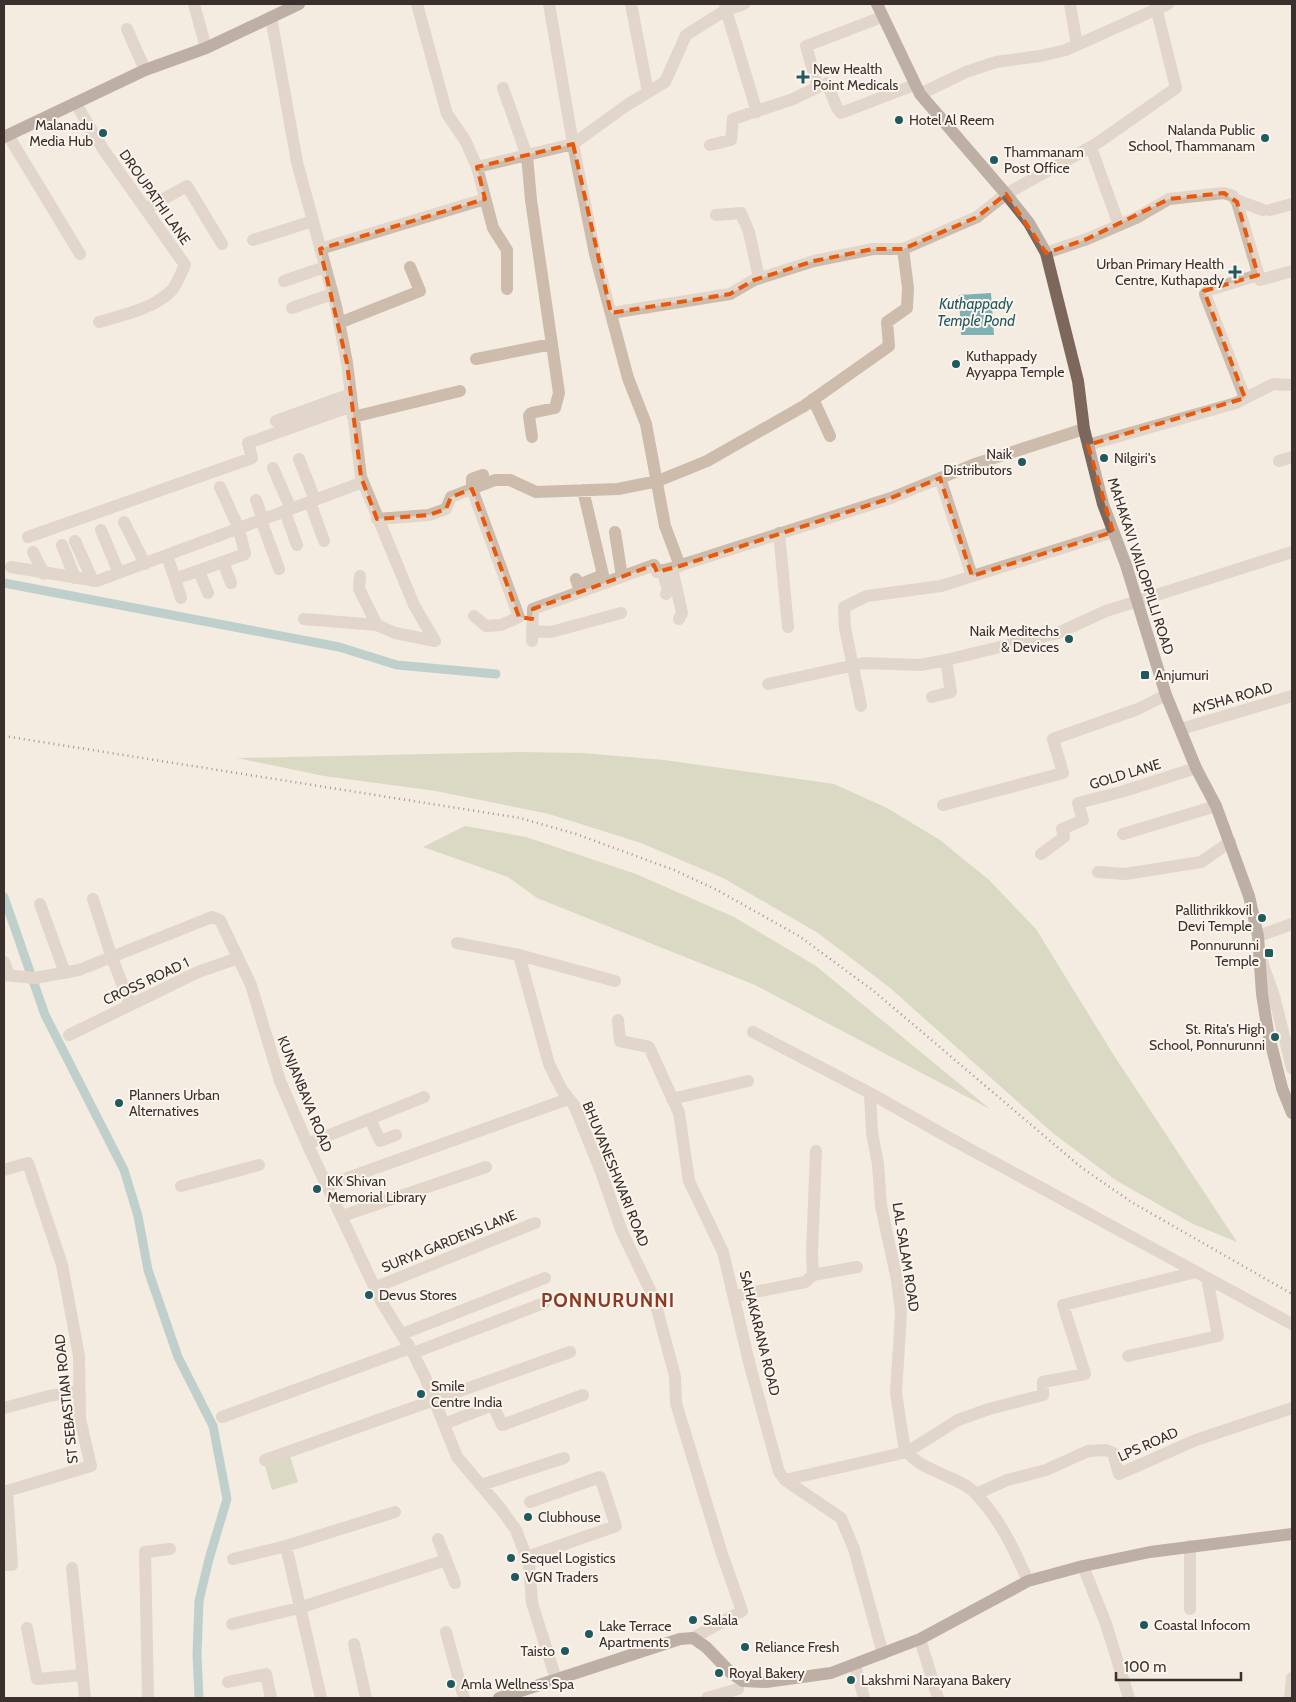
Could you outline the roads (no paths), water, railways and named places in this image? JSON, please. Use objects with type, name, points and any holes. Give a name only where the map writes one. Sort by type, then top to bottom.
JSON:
[{"type":"main road","points":[[6,136],[145,70],[206,48],[299,4]]},
{"type":"main road","name":"MAHAKAVI VAILOPPILLI ROAD","points":[[877,4],[917,89],[1006,194],[1028,223],[1046,253],[1078,381],[1084,429],[1113,532],[1166,695],[1196,768],[1216,806],[1249,896],[1258,936],[1262,994],[1268,1032],[1282,1088],[1292,1113]]},
{"type":"main road","points":[[499,1698],[680,1639],[693,1638],[706,1647],[731,1673],[739,1689],[754,1683],[831,1673],[920,1639],[1028,1581],[1083,1566],[1190,1546],[1292,1534]]},
{"type":"street","points":[[194,4],[206,48]]},
{"type":"street","points":[[418,4],[447,114],[465,140],[477,167],[493,228],[507,250],[507,289]]},
{"type":"street","points":[[549,4],[572,144],[595,254],[628,378],[646,424],[658,481],[671,568],[671,600],[682,613],[678,619]]},
{"type":"street","points":[[631,4],[648,92]]},
{"type":"street","points":[[477,167],[572,144],[664,82],[686,35],[726,7],[744,4]]},
{"type":"street","points":[[1070,4],[1077,45]]},
{"type":"street","points":[[611,313],[730,294],[759,278],[824,259],[873,249],[902,249],[977,217],[1006,194],[1096,144],[1176,88],[1162,5],[1077,45],[1040,56],[996,62],[841,113],[837,108],[827,83]]},
{"type":"street","points":[[726,7],[757,112]]},
{"type":"street","points":[[710,145],[731,140],[733,119],[757,112],[818,87],[806,46],[882,16]]},
{"type":"street","points":[[270,17],[297,162],[339,323],[363,482],[414,605],[435,641],[395,633],[377,625],[304,619]]},
{"type":"street","points":[[127,29],[145,70]]},
{"type":"street","points":[[503,88],[527,156],[531,200],[560,394],[555,408],[531,413],[529,416],[532,437]]},
{"type":"street","name":"DROUPATHI LANE","points":[[76,104],[103,150],[147,208],[185,265],[172,290],[158,300],[142,309],[99,322]]},
{"type":"street","points":[[6,136],[80,254]]},
{"type":"street","points":[[1093,153],[1119,225]]},
{"type":"street","points":[[147,208],[188,186],[222,244]]},
{"type":"street","points":[[1046,253],[1087,239],[1119,225],[1159,203],[1176,198],[1224,193],[1236,200],[1266,210],[1292,204]]},
{"type":"street","points":[[320,249],[485,198]]},
{"type":"street","points":[[1236,200],[1260,280],[1292,271]]},
{"type":"street","points":[[716,215],[741,213],[749,232],[759,278]]},
{"type":"street","points":[[253,240],[313,221]]},
{"type":"street","points":[[377,519],[429,515],[446,509],[451,497],[472,479],[510,480],[536,492],[618,489],[658,481],[707,462],[813,399],[889,346],[887,322],[907,308],[908,288],[902,249]]},
{"type":"street","points":[[284,281],[325,267]]},
{"type":"street","points":[[339,323],[420,291],[410,267]]},
{"type":"street","points":[[1245,398],[1204,294],[1208,290],[1258,275]]},
{"type":"street","points":[[292,308],[332,294]]},
{"type":"street","points":[[476,358],[552,344]]},
{"type":"street","points":[[1088,445],[1245,398],[1273,384],[1292,385]]},
{"type":"street","points":[[276,421],[352,406],[460,390]]},
{"type":"street","points":[[813,399],[830,436]]},
{"type":"street","points":[[28,537],[252,458],[248,443],[352,406]]},
{"type":"street","points":[[576,579],[578,585],[622,577],[654,565],[656,572],[671,568],[891,498],[975,464],[1084,429]]},
{"type":"street","points":[[1279,461],[1292,457]]},
{"type":"street","points":[[299,459],[324,541]]},
{"type":"street","points":[[273,468],[288,510],[297,545]]},
{"type":"street","points":[[940,478],[972,576]]},
{"type":"street","points":[[472,479],[519,617],[532,630],[551,632],[621,613]]},
{"type":"street","points":[[11,567],[93,581],[167,556],[363,482]]},
{"type":"street","points":[[175,579],[246,554],[239,529],[220,486]]},
{"type":"street","points":[[583,490],[604,580]]},
{"type":"street","points":[[256,500],[279,569]]},
{"type":"street","points":[[124,522],[145,564]]},
{"type":"street","points":[[102,530],[119,573]]},
{"type":"street","points":[[615,532],[622,577]]},
{"type":"street","points":[[861,706],[845,628],[844,607],[867,596],[941,586],[1113,532]]},
{"type":"street","points":[[780,533],[788,627]]},
{"type":"street","points":[[75,540],[93,581]]},
{"type":"street","points":[[62,545],[75,578]]},
{"type":"street","points":[[33,552],[44,574]]},
{"type":"street","points":[[768,684],[852,665],[920,664],[946,660],[1058,633],[1106,611],[1292,552]]},
{"type":"street","points":[[167,556],[181,598]]},
{"type":"street","points":[[223,562],[231,583]]},
{"type":"street","points":[[199,571],[208,593]]},
{"type":"street","points":[[360,576],[360,589],[377,625]]},
{"type":"street","points":[[532,630],[533,609],[604,580]]},
{"type":"street","points":[[474,616],[486,626],[501,625],[519,617]]},
{"type":"street","points":[[932,697],[951,692],[946,660]]},
{"type":"street","points":[[943,805],[1063,773],[1053,739],[1138,710],[1166,695]]},
{"type":"street","name":"AYSHA ROAD","points":[[1181,729],[1292,696]]},
{"type":"street","name":"GOLD LANE","points":[[1041,854],[1064,837],[1062,829],[1083,820],[1078,803],[1121,792],[1196,768]]},
{"type":"street","points":[[1123,834],[1216,806]]},
{"type":"street","points":[[1098,872],[1125,874],[1201,862],[1230,842]]},
{"type":"street","points":[[93,899],[111,955],[130,1004]]},
{"type":"street","points":[[40,904],[58,975]]},
{"type":"street","name":"KUNJANBAVA ROAD","points":[[6,975],[35,978],[58,975],[212,917],[220,920],[251,985],[280,1081],[307,1144],[382,1301],[412,1350],[457,1457],[516,1530],[527,1557],[532,1603],[556,1680]]},
{"type":"street","points":[[1258,936],[1292,924]]},
{"type":"street","points":[[457,943],[519,955],[615,981]]},
{"type":"street","name":"BHUVANESHWARI ROAD","points":[[519,955],[549,1064],[562,1090],[574,1105],[629,1248],[654,1298],[675,1376],[676,1403],[721,1551],[742,1611],[693,1638]]},
{"type":"street","name":"CROSS ROAD 1","points":[[69,1035],[198,972],[238,958]]},
{"type":"street","points":[[1261,959],[1287,1025],[1292,1068]]},
{"type":"street","points":[[4,962],[6,975]]},
{"type":"street","name":"SAHAKARANA ROAD","points":[[618,1020],[620,1041],[649,1047],[679,1113],[689,1182],[723,1252],[770,1439],[780,1472],[785,1480]]},
{"type":"street","points":[[753,1032],[870,1093],[1292,1324]]},
{"type":"street","points":[[672,1100],[748,1081]]},
{"type":"street","name":"LAL SALAM ROAD","points":[[870,1093],[872,1133],[878,1164],[881,1206],[897,1280],[901,1313],[896,1393],[907,1452]]},
{"type":"street","points":[[307,1144],[424,1097]]},
{"type":"street","points":[[328,1185],[568,1099]]},
{"type":"street","points":[[370,1119],[380,1141],[396,1135]]},
{"type":"street","points":[[813,1275],[812,1253],[816,1152]]},
{"type":"street","name":"ST SEBASTIAN ROAD","points":[[4,1170],[28,1163],[62,1265],[79,1356],[78,1391],[80,1419],[91,1466],[7,1491],[12,1565],[4,1565]]},
{"type":"street","points":[[181,1186],[259,1165]]},
{"type":"street","points":[[342,1216],[486,1167]]},
{"type":"street","name":"SURYA GARDENS LANE","points":[[376,1287],[534,1223]]},
{"type":"street","points":[[734,1296],[805,1282],[813,1275],[857,1267]]},
{"type":"street","points":[[1128,1356],[1218,1336],[1201,1275]]},
{"type":"street","points":[[785,1480],[907,1452],[958,1420],[989,1409],[1043,1395],[1042,1382],[1085,1374],[1063,1305],[1201,1275]]},
{"type":"street","points":[[402,1334],[545,1278]]},
{"type":"street","points":[[222,1417],[544,1303]]},
{"type":"street","points":[[265,1460],[434,1402],[570,1352]]},
{"type":"street","points":[[4,1408],[49,1396],[78,1391]]},
{"type":"street","points":[[444,1424],[493,1405],[502,1425],[583,1395]]},
{"type":"street","name":"LPS ROAD","points":[[976,1494],[1007,1480],[1046,1470],[1092,1450],[1106,1450],[1113,1453],[1119,1474],[1196,1440],[1292,1408]]},
{"type":"street","points":[[907,1452],[918,1462],[961,1482],[976,1494],[1005,1532],[1028,1581]]},
{"type":"street","points":[[481,1485],[564,1458]]},
{"type":"street","points":[[527,1557],[616,1526],[600,1477],[530,1502]]},
{"type":"street","points":[[785,1480],[841,1518],[860,1567],[883,1654]]},
{"type":"street","points":[[233,1559],[286,1546],[395,1512]]},
{"type":"street","points":[[438,1539],[455,1583]]},
{"type":"street","points":[[286,1546],[320,1698]]},
{"type":"street","points":[[1190,1546],[1190,1609]]},
{"type":"street","points":[[148,1698],[144,1552],[170,1549]]},
{"type":"street","points":[[232,1624],[299,1608],[446,1560]]},
{"type":"street","points":[[1083,1566],[1106,1624],[1129,1698]]},
{"type":"street","points":[[72,1568],[85,1698]]},
{"type":"street","points":[[27,1628],[37,1679],[82,1675]]},
{"type":"street","points":[[446,1632],[464,1698]]},
{"type":"street","points":[[920,1639],[938,1698]]},
{"type":"street","points":[[354,1644],[366,1698]]},
{"type":"street","points":[[855,1665],[864,1698]]},
{"type":"street","points":[[228,1682],[266,1674],[271,1698]]},
{"type":"street","points":[[1290,1698],[1292,1678]]},
{"type":"street","points":[[707,1698],[739,1689]]},
{"type":"water","name":"Kuthappady Temple Pond","points":[[991,293],[994,335],[961,335],[959,295]]},
{"type":"waterway","points":[[4,583],[339,647],[397,665],[496,674]]},
{"type":"waterway","points":[[4,897],[45,1015],[124,1170],[138,1216],[148,1270],[178,1357],[213,1426],[227,1499],[199,1601],[197,1655],[199,1698]]},
{"type":"railway","points":[[4,736],[520,818],[576,834],[674,870],[717,890],[799,936],[875,992],[1082,1168],[1133,1203],[1292,1294]]},
{"type":"place","name":"New Health Point Medicals","points":[[803,77]]},
{"type":"place","name":"Hotel Al Reem","points":[[899,120]]},
{"type":"place","name":"Malanadu Media Hub","points":[[103,133]]},
{"type":"place","name":"Nalanda Public School, Thammanam","points":[[1265,138]]},
{"type":"place","name":"Thammanam Post Office","points":[[994,160]]},
{"type":"place","name":"Urban Primary Health Centre, Kuthapady","points":[[1235,272]]},
{"type":"place","name":"Kuthappady Ayyappa Temple","points":[[956,364]]},
{"type":"place","name":"Nilgiri's","points":[[1104,458]]},
{"type":"place","name":"Naik Distributors","points":[[1022,462]]},
{"type":"place","name":"Naik Meditechs & Devices","points":[[1069,639]]},
{"type":"place","name":"Anjumuri","points":[[1145,675]]},
{"type":"place","name":"Pallithrikkovil Devi Temple","points":[[1262,918]]},
{"type":"place","name":"Ponnurunni Temple","points":[[1269,953]]},
{"type":"place","name":"St. Rita's High School, Ponnurunni","points":[[1275,1037]]},
{"type":"place","name":"Planners Urban Alternatives","points":[[119,1103]]},
{"type":"place","name":"KK Shivan Memorial Library","points":[[317,1189]]},
{"type":"place","name":"Devus Stores","points":[[369,1295]]},
{"type":"place","name":"Smile Centre India","points":[[421,1394]]},
{"type":"place","name":"Clubhouse","points":[[528,1517]]},
{"type":"place","name":"Sequel Logistics","points":[[511,1558]]},
{"type":"place","name":"VGN Traders","points":[[515,1577]]},
{"type":"place","name":"Salala","points":[[693,1620]]},
{"type":"place","name":"Coastal Infocom","points":[[1144,1625]]},
{"type":"place","name":"Lake Terrace Apartments","points":[[589,1634]]},
{"type":"place","name":"Reliance Fresh","points":[[745,1647]]},
{"type":"place","name":"Taisto","points":[[565,1651]]},
{"type":"place","name":"Royal Bakery","points":[[719,1673]]},
{"type":"place","name":"Lakshmi Narayana Bakery","points":[[851,1680]]},
{"type":"place","name":"Amla Wellness Spa","points":[[451,1684]]},
{"type":"district","name":"PONNURUNNI","points":[[608,1300]]}]
